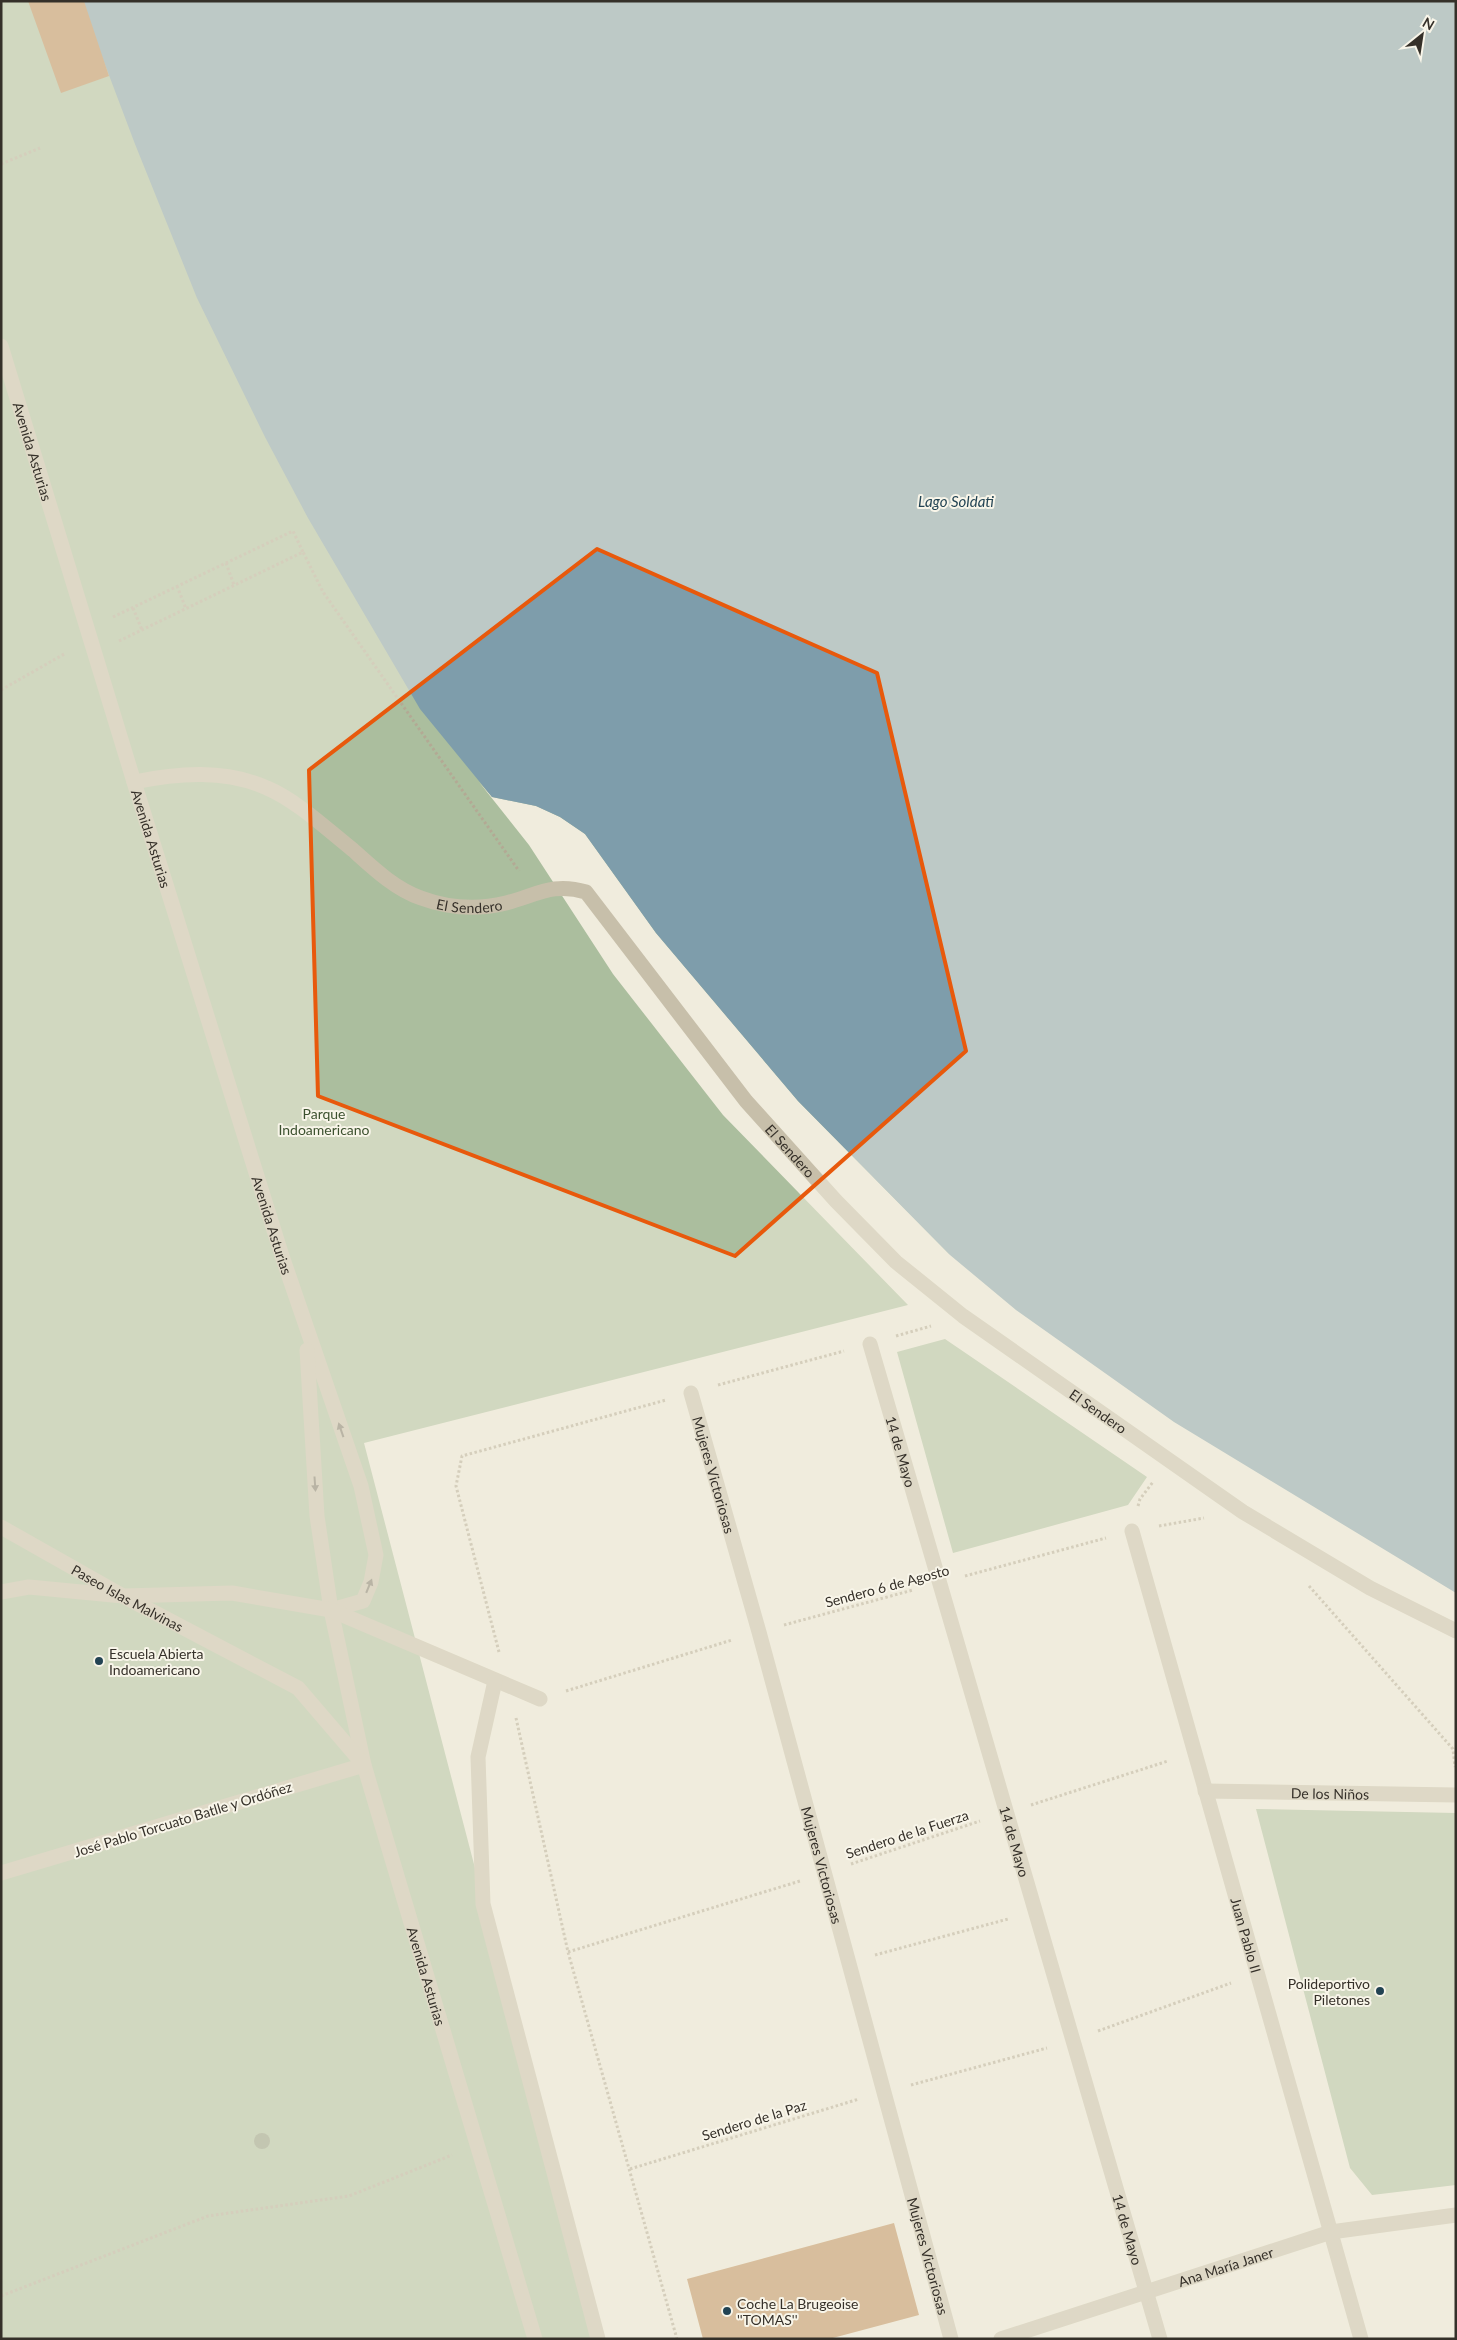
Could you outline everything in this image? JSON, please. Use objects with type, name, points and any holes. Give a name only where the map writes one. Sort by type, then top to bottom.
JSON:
[{"type":"street","name":"Avenida Asturias","points":[[1,346],[134,782],[306,1331],[361,1486],[376,1555],[371,1582],[363,1600],[331,1610]]},
{"type":"street","name":"El Sendero","points":[[134,782],[166,775],[219,774],[246,780],[269,788],[321,824],[385,878],[420,898],[466,908],[504,903],[556,887],[571,887],[586,892],[746,1101],[836,1202],[896,1262],[963,1316],[1169,1462],[1244,1512],[1370,1588],[1456,1631]]},
{"type":"street","name":"Avenida Asturias","points":[[306,1331],[318,1516],[331,1610],[364,1765],[535,2339]]},
{"type":"street","name":"14 de Mayo","points":[[870,1344],[1160,2339]]},
{"type":"street","name":"Mujeres Victoriosas","points":[[690,1393],[759,1632],[951,2339]]},
{"type":"street","name":"Paseo Islas Malvinas","points":[[1,1527],[123,1596],[298,1688],[364,1765]]},
{"type":"street","name":"Juan Pablo II","points":[[1132,1531],[1361,2339]]},
{"type":"street","points":[[1,1592],[29,1587],[123,1596],[232,1593],[331,1610],[540,1699]]},
{"type":"street","points":[[502,1683],[478,1756],[483,1904],[598,2339]]},
{"type":"street","name":"José Pablo Torcuato Batlle y Ordóñez","points":[[1,1873],[364,1765]]},
{"type":"street","name":"De los Niños","points":[[1206,1791],[1456,1795]]},
{"type":"street","name":"Ana María Janer","points":[[1001,2339],[1331,2232],[1456,2215]]},
{"type":"path","points":[[1,164],[40,148]]},
{"type":"path","points":[[1,690],[91,641],[133,608],[293,531],[323,592],[536,894]]},
{"type":"path","points":[[91,641],[142,630],[303,552]]},
{"type":"path","points":[[226,563],[234,585]]},
{"type":"path","points":[[177,586],[186,609]]},
{"type":"path","points":[[133,608],[142,630]]},
{"type":"path","points":[[1132,1531],[1140,1499],[1169,1462]]},
{"type":"path","points":[[456,1486],[568,1952],[677,2339]]},
{"type":"path","name":"Sendero 6 de Agosto","points":[[540,1699],[759,1632],[1132,1531],[1244,1512]]},
{"type":"path","points":[[1302,1578],[1453,1749],[1455,1768]]},
{"type":"path","name":"Sendero de la Fuerza","points":[[568,1952],[825,1873],[1195,1752]]},
{"type":"path","points":[[849,1962],[1036,1912]]},
{"type":"path","name":"Sendero de la Paz","points":[[630,2169],[884,2092]]},
{"type":"path","points":[[1,2296],[208,2216],[349,2196],[478,2145]]},
{"type":"highlighted area","points":[[597,549],[877,673],[966,1051],[735,1256],[318,1096],[309,770]]},
{"type":"green space","name":"Parque Indoamericano","points":[[1,1],[122,1],[950,1255],[798,1101],[656,933],[585,834],[560,817],[536,806],[492,797],[479,782],[529,845],[613,974],[723,1115],[908,1305],[364,1443],[598,2339],[1,2339]]},
{"type":"green space","points":[[945,1339],[1147,1477],[1128,1505],[953,1553],[897,1352]]},
{"type":"green space","name":"Polideportivo Piletones","points":[[1256,1809],[1456,1813],[1456,2185],[1372,2195],[1350,2168]]},
{"type":"water","name":"Lago Soldati","points":[[81,1],[1456,1],[1456,1593],[1174,1422],[1016,1310],[950,1255],[798,1101],[656,933],[585,834],[560,817],[536,806],[492,797],[420,709],[308,518],[265,437],[197,298],[135,144]]},
{"type":"building","points":[[28,1],[84,1],[109,76],[61,93]]},
{"type":"building","points":[[894,2223],[919,2315],[829,2339],[703,2339],[687,2279]]},
{"type":"place","name":"Escuela Abierta Indoamericano","points":[[99,1661]]},
{"type":"place","name":"Polideportivo Piletones","points":[[1380,1991]]},
{"type":"place","name":"Coche La Brugeoise ''TOMAS''","points":[[727,2311]]}]
